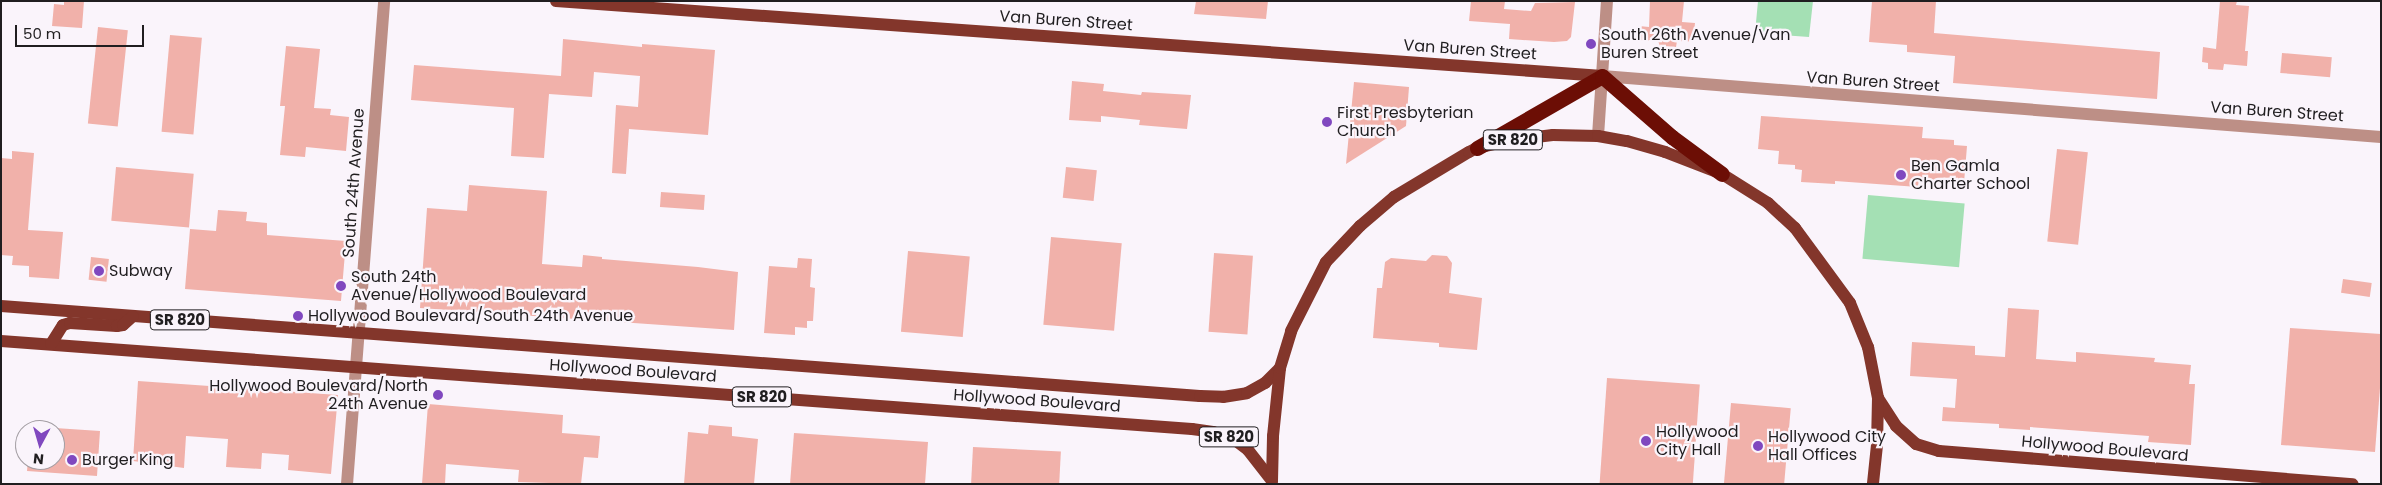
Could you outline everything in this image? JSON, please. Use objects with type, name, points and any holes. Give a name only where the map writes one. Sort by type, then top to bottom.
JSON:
[{"type":"highway","points":[[1478,148],[1602,76],[1672,137],[1722,174]]},
{"type":"main road","name":"Van Buren Street","points":[[556,1],[1602,76]]},
{"type":"main road","name":"SR 820","points":[[1280,368],[1291,331],[1326,262],[1360,226],[1394,197],[1478,148],[1511,140],[1553,135],[1598,136],[1665,152],[1722,174],[1768,203],[1795,228],[1850,303],[1868,347],[1878,398]]},
{"type":"main road","name":"Hollywood Boulevard","points":[[1,306],[1200,396],[1223,397],[1247,394],[1265,384],[1280,368]]},
{"type":"main road","points":[[51,344],[63,325],[70,323],[117,326],[123,325],[133,316]]},
{"type":"main road","name":"Hollywood Boulevard","points":[[1,341],[356,366],[1206,431],[1231,438],[1248,450],[1272,482]]},
{"type":"main road","points":[[1272,482],[1272,436],[1280,368]]},
{"type":"main road","name":"Hollywood Boulevard","points":[[1878,398],[1896,426],[1916,444],[1939,452],[2241,480],[2353,484]]},
{"type":"main road","points":[[1873,484],[1877,445],[1878,398]]},
{"type":"street","name":"South 24th Avenue","points":[[347,484],[384,1]]},
{"type":"street","points":[[1598,136],[1608,1]]},
{"type":"street","name":"Van Buren Street","points":[[1602,76],[2381,137]]},
{"type":"green space","points":[[1758,1],[1813,1],[1809,37],[1755,33]]},
{"type":"green space","points":[[1868,195],[1965,203],[1959,267],[1862,259]]},
{"type":"building","points":[[64,1],[84,1],[82,28],[52,26],[54,4],[64,5]]},
{"type":"building","points":[[1196,1],[1268,1],[1266,19],[1194,14]]},
{"type":"building","points":[[1471,1],[1505,1],[1504,9],[1531,11],[1535,3],[1575,2],[1571,37],[1567,41],[1554,42],[1509,39],[1510,24],[1469,21]]},
{"type":"building","points":[[1650,1],[1684,1],[1682,22],[1695,23],[1693,42],[1677,41],[1676,47],[1660,46],[1658,41],[1638,40],[1639,26],[1649,27]]},
{"type":"building","points":[[1872,1],[1936,1],[1934,33],[2160,52],[2157,99],[1953,83],[1955,56],[1907,52],[1907,45],[1869,42]]},
{"type":"building","points":[[2220,1],[2237,1],[2236,5],[2249,6],[2245,51],[2248,51],[2247,66],[2224,64],[2223,70],[2208,69],[2208,63],[2202,62],[2203,47],[2216,49]]},
{"type":"building","points":[[98,27],[128,30],[118,127],[88,123]]},
{"type":"building","points":[[170,35],[202,38],[193,134],[162,132]]},
{"type":"building","points":[[563,39],[642,47],[642,44],[715,50],[708,135],[629,129],[626,174],[612,173],[616,105],[638,107],[640,76],[594,72],[592,97],[549,94],[544,158],[511,156],[514,108],[411,100],[414,65],[561,76]]},
{"type":"building","points":[[286,46],[320,49],[314,108],[331,109],[330,115],[349,117],[346,151],[306,147],[305,157],[280,155],[285,106],[280,106]]},
{"type":"building","points":[[2282,53],[2332,57],[2330,77],[2280,73]]},
{"type":"building","points":[[1072,81],[1104,84],[1103,91],[1141,95],[1142,92],[1191,95],[1187,129],[1139,125],[1140,120],[1101,116],[1101,122],[1069,120]]},
{"type":"building","points":[[1354,82],[1409,87],[1406,126],[1346,164]]},
{"type":"building","points":[[1761,116],[1923,127],[1922,138],[1954,140],[1954,145],[1967,146],[1964,183],[1919,178],[1918,187],[1835,181],[1835,184],[1801,182],[1802,170],[1795,169],[1795,165],[1778,164],[1779,151],[1758,149]]},
{"type":"building","points":[[2057,149],[2088,152],[2078,245],[2047,241]]},
{"type":"building","points":[[12,151],[34,153],[28,230],[63,232],[59,279],[29,277],[29,266],[12,265],[13,256],[1,255],[1,158],[12,159]]},
{"type":"building","points":[[116,167],[194,174],[189,228],[111,221]]},
{"type":"building","points":[[1066,167],[1097,170],[1094,201],[1063,198]]},
{"type":"building","points":[[469,185],[547,191],[542,264],[582,267],[583,255],[602,257],[602,259],[738,272],[734,330],[420,308],[427,208],[467,211]]},
{"type":"building","points":[[661,192],[705,195],[704,210],[660,207]]},
{"type":"building","points":[[218,210],[247,212],[246,221],[267,223],[267,235],[346,241],[341,301],[185,289],[190,229],[216,231]]},
{"type":"building","points":[[1051,237],[1122,243],[1114,331],[1043,325]]},
{"type":"building","points":[[908,251],[970,256],[963,337],[901,332]]},
{"type":"building","points":[[1214,253],[1253,256],[1247,335],[1208,332]]},
{"type":"building","points":[[1432,255],[1447,256],[1452,263],[1449,293],[1482,298],[1477,350],[1439,347],[1439,343],[1373,338],[1377,288],[1382,288],[1385,262],[1391,258],[1426,261]]},
{"type":"building","points":[[91,257],[109,259],[106,282],[89,280]]},
{"type":"building","points":[[798,258],[812,259],[810,287],[815,288],[813,321],[807,321],[807,328],[795,327],[795,335],[764,333],[769,266],[797,268]]},
{"type":"building","points":[[2343,279],[2372,283],[2370,297],[2341,293]]},
{"type":"building","points":[[2008,308],[2039,310],[2036,359],[2076,362],[2076,352],[2155,358],[2154,362],[2191,365],[2189,384],[2195,384],[2191,445],[2148,442],[2149,436],[2030,427],[2030,430],[1999,428],[1999,424],[1942,421],[1943,407],[1955,408],[1957,379],[1910,376],[1912,342],[1975,346],[1975,355],[2005,357]]},
{"type":"building","points":[[2290,328],[2381,334],[2381,375],[2375,452],[2281,445]]},
{"type":"building","points":[[1607,378],[1700,384],[1693,484],[1600,484]]},
{"type":"building","points":[[138,381],[338,395],[331,474],[288,470],[289,455],[262,453],[261,469],[226,467],[228,439],[186,436],[184,468],[133,461]]},
{"type":"building","name":"Hollywood City Hall Offices","points":[[1731,403],[1791,408],[1784,484],[1724,484]]},
{"type":"building","points":[[428,404],[563,415],[562,433],[600,436],[598,458],[584,457],[581,484],[518,482],[519,470],[446,464],[445,484],[422,484]]},
{"type":"building","points":[[709,425],[732,427],[732,436],[758,439],[754,484],[684,484],[688,432],[708,434]]},
{"type":"building","points":[[65,429],[100,431],[97,476],[27,471],[65,470]]},
{"type":"building","points":[[794,433],[928,442],[925,484],[790,484]]},
{"type":"building","points":[[973,447],[1061,452],[1059,484],[971,484]]},
{"type":"place","name":"South 26th Avenue/Van Buren Street","points":[[1591,44]]},
{"type":"place","name":"First Presbyterian Church","points":[[1327,122]]},
{"type":"place","name":"Ben Gamla Charter School","points":[[1901,175]]},
{"type":"place","name":"Subway","points":[[99,271]]},
{"type":"place","name":"South 24th Avenue/Hollywood Boulevard","points":[[341,286]]},
{"type":"place","name":"Hollywood Boulevard/South 24th Avenue","points":[[298,316]]},
{"type":"place","name":"Hollywood Boulevard/North 24th Avenue","points":[[438,395]]},
{"type":"place","name":"Hollywood City Hall","points":[[1646,441]]},
{"type":"place","name":"Hollywood City Hall Offices","points":[[1758,446]]},
{"type":"place","name":"Burger King","points":[[72,460]]}]
